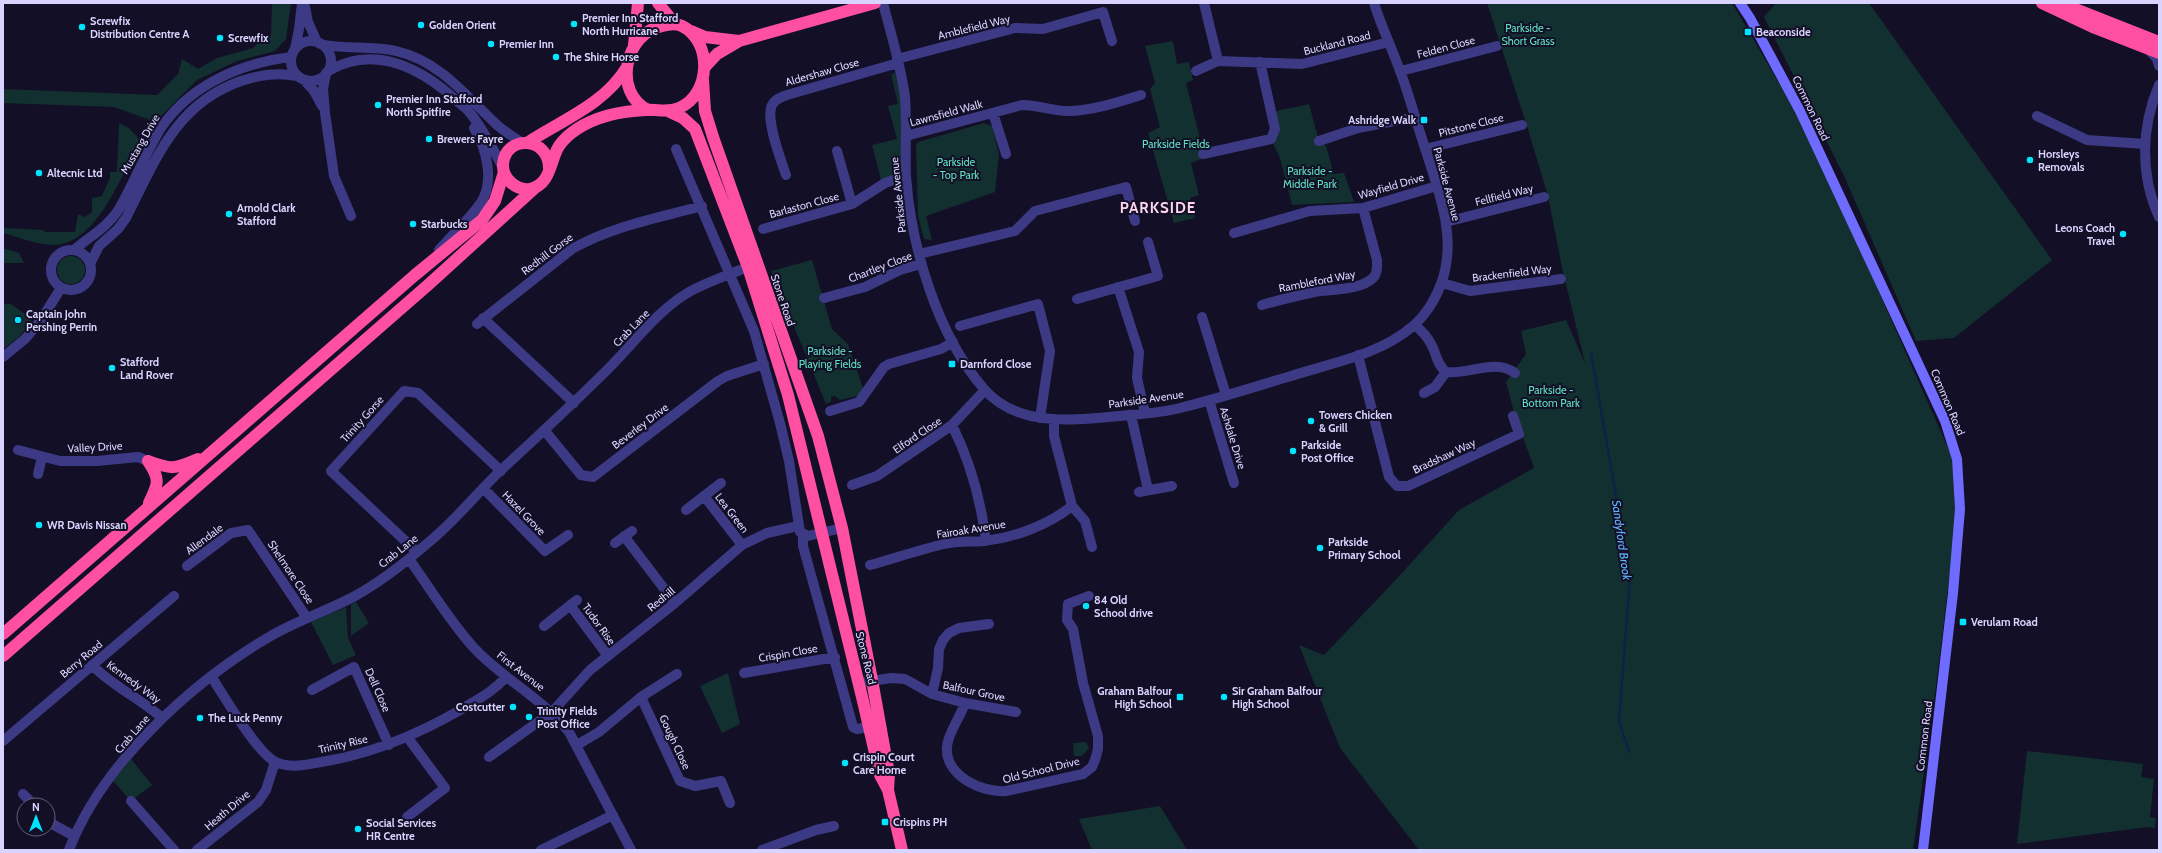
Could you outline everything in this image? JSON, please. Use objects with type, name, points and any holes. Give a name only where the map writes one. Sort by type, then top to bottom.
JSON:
[{"type":"highway","points":[[638,3],[634,45],[628,67],[627,80],[636,102],[648,110]]},
{"type":"highway","points":[[658,3],[675,24],[705,36],[739,41]]},
{"type":"highway","points":[[3,656],[416,296],[543,182],[559,146],[575,130],[602,117],[648,110],[668,111],[680,108],[688,102],[703,74],[717,54],[739,41],[875,3]]},
{"type":"highway","points":[[2042,3],[2095,28],[2159,53]]},
{"type":"highway","points":[[2060,3],[2159,42]]},
{"type":"highway","points":[[634,45],[640,37],[653,28],[675,24]]},
{"type":"highway","points":[[688,30],[697,40],[702,50],[703,74]]},
{"type":"highway","points":[[3,634],[415,275],[482,220],[495,201],[504,170],[504,159],[514,146],[525,143],[576,114],[612,88],[628,67]]},
{"type":"highway","name":"Stone Road","points":[[703,74],[705,111],[818,436],[842,528],[889,774],[888,790]]},
{"type":"highway","name":"Stone Road","points":[[668,111],[683,118],[695,129],[748,268],[788,395],[859,683],[880,775],[888,790],[902,850]]},
{"type":"highway","points":[[525,143],[536,145],[544,150],[550,168]]},
{"type":"highway","points":[[504,170],[510,182],[520,188],[537,186]]},
{"type":"highway","points":[[148,461],[161,466],[180,467],[213,452]]},
{"type":"highway","points":[[147,508],[158,482],[156,472],[148,461]]},
{"type":"street","points":[[303,3],[308,22],[319,43],[329,54],[331,61],[323,89],[325,113],[334,176],[351,216]]},
{"type":"street","points":[[303,3],[293,53],[292,68],[320,99],[325,113]]},
{"type":"street","name":"Parkside Avenue","points":[[883,3],[905,96],[906,176],[910,217],[920,259],[953,342],[985,390],[1013,410],[1040,418],[1054,419],[1130,415],[1177,409],[1226,395],[1374,349],[1415,325],[1430,307],[1442,283],[1447,254],[1446,222],[1437,186],[1401,71],[1374,3]]},
{"type":"street","points":[[1204,3],[1218,61]]},
{"type":"street","name":"Common Road","points":[[1740,3],[1750,18],[1800,111],[1945,421],[1957,459],[1960,509],[1953,593],[1924,850]]},
{"type":"street","name":"Amblefield Way","points":[[897,61],[1015,28],[1043,29],[1102,7],[1112,41]]},
{"type":"street","points":[[293,53],[306,42],[339,47],[378,48],[414,56],[456,83],[499,127],[525,143]]},
{"type":"street","name":"Buckland Road","points":[[1196,71],[1218,61],[1302,64],[1389,42]]},
{"type":"street","name":"Felden Close","points":[[1401,71],[1497,46]]},
{"type":"street","points":[[2146,48],[2157,60],[2159,66]]},
{"type":"street","name":"Mustang Drive","points":[[74,250],[101,230],[118,210],[159,132],[176,110],[210,83],[230,72],[293,53]]},
{"type":"street","points":[[301,78],[315,81],[327,72],[350,61],[379,60],[398,64],[418,71],[431,79],[470,112],[487,136],[504,170]]},
{"type":"street","name":"Aldershaw Close","points":[[787,169],[771,121],[772,106],[775,101],[787,95],[897,61]]},
{"type":"street","points":[[1203,154],[1271,139],[1276,129],[1260,62]]},
{"type":"street","name":"Mustang Drive","points":[[90,264],[99,246],[118,229],[126,218],[162,147],[180,121],[214,92],[232,84],[271,74],[301,78]]},
{"type":"street","points":[[2159,84],[2150,111],[2145,144],[2146,181],[2159,217]]},
{"type":"street","name":"Lawnsfield Walk","points":[[906,136],[1022,105],[1037,105],[1066,111],[1079,110],[1141,95]]},
{"type":"street","points":[[415,275],[480,204],[486,188],[488,165],[480,137],[458,102]]},
{"type":"street","name":"Lawnsfield Walk","points":[[993,113],[1006,154]]},
{"type":"street","points":[[2037,116],[2087,140],[2145,144]]},
{"type":"street","points":[[1319,141],[1358,128],[1415,117]]},
{"type":"street","name":"Pitstone Close","points":[[1425,149],[1522,125]]},
{"type":"street","points":[[676,149],[702,206],[729,275],[754,331],[789,461],[798,526],[803,535],[803,546],[835,657],[853,727],[857,729],[869,727]]},
{"type":"street","name":"Barlaston Close","points":[[836,151],[852,204]]},
{"type":"street","name":"Barlaston Close","points":[[763,229],[852,204],[885,184],[906,176]]},
{"type":"street","name":"Wayfield Drive","points":[[1234,233],[1310,211],[1363,208],[1437,186]]},
{"type":"street","name":"Chartley Close","points":[[824,298],[865,287],[920,259],[1015,231],[1035,212],[1126,187],[1135,221]]},
{"type":"street","name":"Fellfield Way","points":[[1446,222],[1544,197]]},
{"type":"street","name":"Redhill Gorse","points":[[574,403],[480,321],[572,248],[606,232],[702,206]]},
{"type":"street","name":"Rambleford Way","points":[[1262,305],[1308,293],[1359,285],[1374,277],[1377,269],[1377,260],[1363,208]]},
{"type":"street","points":[[1077,299],[1158,276],[1148,242]]},
{"type":"street","points":[[74,250],[82,253],[90,264],[92,271],[87,283],[81,288],[71,291],[61,288],[55,283],[52,275],[52,265],[54,258],[61,253],[74,250]]},
{"type":"street","name":"Crab Lane","points":[[69,850],[74,836],[95,800],[139,742],[162,718],[211,676],[270,636],[354,596],[409,559],[432,540],[483,488],[545,431],[677,301],[695,289],[748,268]]},
{"type":"street","name":"Brackenfield Way","points":[[1442,283],[1470,291],[1561,279]]},
{"type":"street","points":[[1118,287],[1139,352],[1137,378],[1145,413]]},
{"type":"street","points":[[3,357],[25,339],[41,320],[61,288]]},
{"type":"street","points":[[960,326],[1038,304],[1050,351],[1040,418]]},
{"type":"street","points":[[1202,316],[1226,395]]},
{"type":"street","points":[[1415,325],[1426,335],[1432,346],[1437,362],[1446,372],[1456,373],[1495,366],[1507,367],[1515,372]]},
{"type":"street","points":[[830,411],[859,402],[884,367],[889,364],[941,349],[953,342]]},
{"type":"street","name":"Bradshaw Way","points":[[1358,355],[1389,477],[1397,486],[1408,486],[1519,434],[1513,416]]},
{"type":"street","name":"Beverley Drive","points":[[545,431],[581,475],[593,477],[718,381],[727,376],[764,364]]},
{"type":"street","points":[[1424,393],[1435,387],[1446,372]]},
{"type":"street","name":"Elford Close","points":[[852,485],[877,476],[952,425],[985,390]]},
{"type":"street","name":"Trinity Gorse","points":[[417,552],[331,471],[404,391],[418,393],[501,471]]},
{"type":"street","name":"Ashdale Drive","points":[[1209,400],[1234,483]]},
{"type":"street","points":[[1130,415],[1144,491],[1172,486]]},
{"type":"street","points":[[1054,419],[1054,436],[1072,506],[1084,521],[1092,547]]},
{"type":"street","points":[[952,425],[966,454],[984,524],[986,541]]},
{"type":"street","name":"Valley Drive","points":[[18,450],[60,461],[97,461],[138,457],[148,461]]},
{"type":"street","points":[[38,474],[42,457]]},
{"type":"street","name":"Lea Green","points":[[686,510],[721,482]]},
{"type":"street","name":"Hazel Grove","points":[[483,488],[545,551],[568,535]]},
{"type":"street","name":"Lea Green","points":[[704,496],[742,545]]},
{"type":"street","name":"Fairoak Avenue","points":[[870,565],[946,543],[986,541],[1045,524],[1060,516],[1072,506]]},
{"type":"street","name":"Redhill","points":[[489,757],[552,712],[590,670],[676,603],[742,545],[767,534],[798,526]]},
{"type":"street","points":[[803,535],[808,536],[822,531],[842,528]]},
{"type":"street","name":"Allendale","points":[[187,566],[231,533],[248,530],[255,540]]},
{"type":"street","points":[[615,543],[628,534],[676,603]]},
{"type":"street","name":"Shelmore Close","points":[[255,540],[307,618]]},
{"type":"street","name":"First Avenue","points":[[409,559],[468,641],[506,677],[552,712],[569,732],[631,850]]},
{"type":"street","name":"Berry Road","points":[[3,741],[174,596]]},
{"type":"street","name":"Old School Drive","points":[[965,703],[947,746],[951,766],[972,785],[994,792],[1006,791],[1083,774],[1092,767],[1098,749],[1098,736],[1083,683],[1073,629],[1068,620],[1068,604],[1089,596]]},
{"type":"street","name":"Tudor Rise","points":[[544,626],[574,603],[608,656]]},
{"type":"street","points":[[932,694],[938,668],[939,649],[943,640],[949,633],[959,628],[989,624]]},
{"type":"street","name":"Crispin Close","points":[[744,673],[835,657]]},
{"type":"street","name":"Kennedy Way","points":[[92,665],[101,674],[142,702],[162,718]]},
{"type":"street","name":"Dell Close","points":[[312,690],[354,667],[389,745]]},
{"type":"street","points":[[577,745],[599,732],[641,697],[678,674]]},
{"type":"street","name":"Trinity Rise","points":[[211,676],[260,749],[275,762],[293,766],[335,760],[389,745],[408,738],[491,691],[506,677]]},
{"type":"street","name":"Balfour Grove","points":[[859,683],[891,678],[905,679],[932,694],[965,703],[1016,712]]},
{"type":"street","name":"Gough Close","points":[[641,697],[680,781],[695,786],[721,781],[730,803]]},
{"type":"street","points":[[407,817],[445,788],[408,738]]},
{"type":"street","name":"Heath Drive","points":[[198,850],[258,802],[266,790],[275,762]]},
{"type":"street","points":[[23,794],[26,797]]},
{"type":"street","points":[[131,801],[174,850]]},
{"type":"street","points":[[541,850],[613,815]]},
{"type":"street","points":[[56,826],[74,836]]},
{"type":"street","points":[[762,850],[816,830],[834,826]]},
{"type":"green space","points":[[272,3],[291,3],[286,39],[275,51],[237,61],[197,80],[160,117],[150,120],[114,107],[3,103],[3,89],[157,95],[178,74],[182,59],[198,69],[217,58],[253,48],[259,42],[271,37]]},
{"type":"green space","points":[[1487,3],[1732,3],[1796,112],[1843,211],[1952,457],[1956,522],[1935,694],[1913,850],[1419,850],[1340,748],[1299,645],[1324,655],[1391,585],[1459,510],[1534,468],[1514,412],[1506,382],[1526,354],[1521,331],[1566,320],[1585,363],[1563,272],[1548,196]]},
{"type":"green space","points":[[1776,3],[1869,3],[2052,260],[1954,338],[1916,341],[1845,178],[1764,17]]},
{"type":"green space","name":"Parkside Fields","points":[[1173,41],[1177,64],[1189,62],[1193,80],[1186,83],[1199,134],[1202,159],[1191,163],[1199,195],[1190,198],[1195,218],[1174,223],[1148,133],[1160,127],[1150,89],[1155,83],[1145,46]]},
{"type":"green space","points":[[897,72],[902,90],[902,172],[881,180],[872,145],[897,139],[888,106],[898,104],[891,74]]},
{"type":"green space","name":"Parkside - Middle Park","points":[[1309,104],[1318,137],[1326,146],[1334,174],[1344,173],[1354,202],[1292,205],[1280,158],[1271,139],[1272,112]]},
{"type":"green space","points":[[119,123],[129,128],[139,139],[137,146],[123,176],[104,209],[81,235],[67,243],[51,245],[33,242],[3,233],[3,228],[44,230],[45,232],[75,232],[78,214],[85,217],[92,212],[92,198],[102,196],[110,178],[110,172],[117,172]]},
{"type":"green space","name":"Parkside - Top Park","points":[[984,123],[992,126],[999,154],[995,192],[926,216],[932,240],[924,239],[918,216],[916,145],[918,142]]},
{"type":"green space","points":[[3,248],[19,253],[24,263],[3,263]]},
{"type":"green space","points":[[71,256],[81,260],[85,270],[81,280],[71,284],[61,280],[57,270],[61,260]]},
{"type":"green space","name":"Parkside - Playing Fields","points":[[812,260],[832,329],[848,344],[865,394],[840,400],[835,396],[831,397],[831,402],[826,404],[771,271]]},
{"type":"green space","points":[[3,304],[11,304],[32,319],[20,336],[3,349]]},
{"type":"green space","points":[[356,602],[369,623],[351,636],[351,604]]},
{"type":"green space","points":[[346,607],[348,638],[356,655],[333,665],[311,622]]},
{"type":"green space","points":[[728,673],[740,724],[722,733],[700,686]]},
{"type":"green space","points":[[1086,742],[1089,748],[1082,756],[1074,756],[1073,743]]},
{"type":"green space","points":[[2027,751],[2143,764],[2141,777],[2154,779],[2150,817],[2156,818],[2155,828],[2148,827],[2017,844]]},
{"type":"green space","points":[[131,759],[152,785],[131,801],[113,781]]},
{"type":"green space","points":[[1160,806],[1187,850],[1092,850],[1079,819]]},
{"type":"waterway","name":"Sandyford Brook","points":[[1591,353],[1630,576],[1619,721],[1629,752]]},
{"type":"place","name":"Premier Inn Stafford North Hurricane","points":[[574,24]]},
{"type":"place","name":"Golden Orient","points":[[421,25]]},
{"type":"place","name":"Screwfix Distribution Centre A","points":[[82,27]]},
{"type":"place","name":"Beaconside","points":[[1748,32]]},
{"type":"place","name":"Screwfix","points":[[220,38]]},
{"type":"place","name":"Premier Inn","points":[[491,44]]},
{"type":"place","name":"The Shire Horse","points":[[556,57]]},
{"type":"place","name":"Premier Inn Stafford North Spitfire","points":[[378,105]]},
{"type":"place","name":"Ashridge Walk","points":[[1424,120]]},
{"type":"place","name":"Brewers Fayre","points":[[429,139]]},
{"type":"place","name":"Horsleys Removals","points":[[2030,160]]},
{"type":"place","name":"Altecnic Ltd","points":[[39,173]]},
{"type":"place","name":"Arnold Clark Stafford","points":[[229,214]]},
{"type":"place","name":"Starbucks","points":[[413,224]]},
{"type":"place","name":"Leons Coach Travel","points":[[2123,234]]},
{"type":"place","name":"Captain John Pershing Perrin","points":[[18,320]]},
{"type":"place","name":"Darnford Close","points":[[952,364]]},
{"type":"place","name":"Stafford Land Rover","points":[[112,368]]},
{"type":"place","name":"Towers Chicken & Grill","points":[[1311,421]]},
{"type":"place","name":"Parkside Post Office","points":[[1293,451]]},
{"type":"place","name":"WR Davis Nissan","points":[[39,525]]},
{"type":"place","name":"Parkside Primary School","points":[[1320,548]]},
{"type":"place","name":"84 Old School drive","points":[[1086,606]]},
{"type":"place","name":"Verulam Road","points":[[1963,622]]},
{"type":"place","name":"Graham Balfour High School","points":[[1180,697]]},
{"type":"place","name":"Sir Graham Balfour High School","points":[[1224,697]]},
{"type":"place","name":"Costcutter","points":[[513,707]]},
{"type":"place","name":"Trinity Fields Post Office","points":[[529,717]]},
{"type":"place","name":"The Luck Penny","points":[[200,718]]},
{"type":"place","name":"Crispin Court Care Home","points":[[845,763]]},
{"type":"place","name":"Crispins PH","points":[[885,822]]},
{"type":"place","name":"Social Services HR Centre","points":[[358,829]]},
{"type":"district","name":"PARKSIDE","points":[[1158,208]]},
{"type":"park label","name":"Parkside - Short Grass","points":[[1528,34]]},
{"type":"park label","name":"Parkside - Bottom Park","points":[[1551,396]]}]
